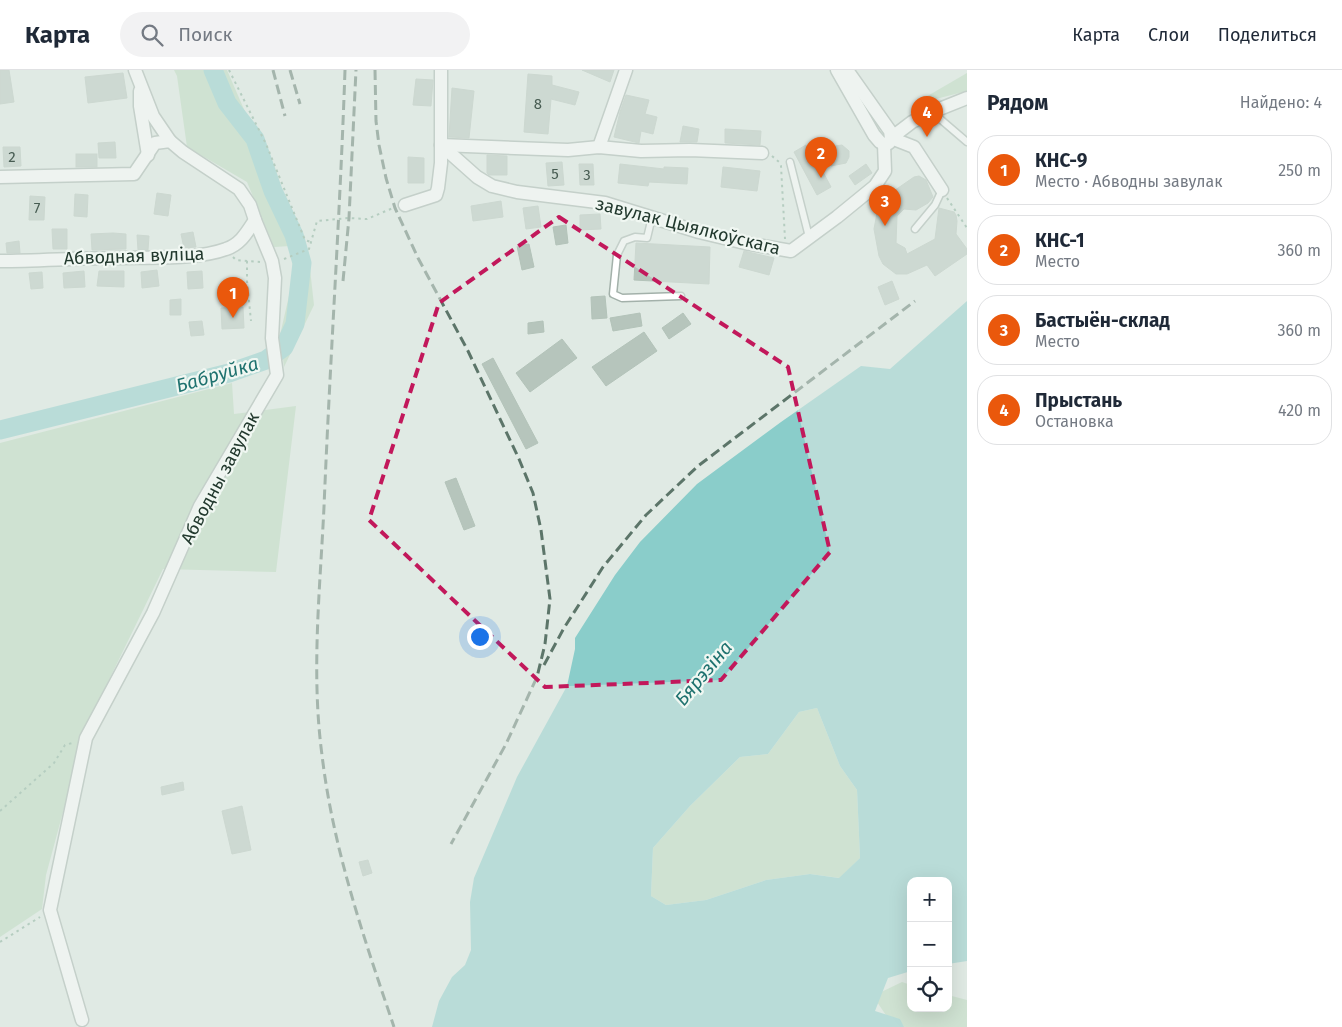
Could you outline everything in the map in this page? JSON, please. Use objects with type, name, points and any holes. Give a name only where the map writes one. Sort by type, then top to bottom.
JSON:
[{"type":"street","points":[[135,70],[140,86],[140,106],[148,155]]},
{"type":"street","points":[[405,205],[436,195],[438,188],[441,163],[441,70]]},
{"type":"street","points":[[600,147],[626,70]]},
{"type":"street","points":[[837,70],[874,135],[880,142],[888,141],[914,147],[942,190]]},
{"type":"street","points":[[847,70],[890,131],[888,141]]},
{"type":"street","name":"Абводны завулак","points":[[82,1020],[50,910],[86,738],[153,613],[200,506],[277,375],[272,338],[278,260],[254,220],[250,204],[239,189],[183,152],[170,141],[153,116],[140,86]]},
{"type":"street","points":[[888,141],[912,122],[967,98]]},
{"type":"street","points":[[0,177],[134,174],[155,143],[170,141]]},
{"type":"street","name":"завулак Цыялкоўскага","points":[[441,146],[477,177],[492,186],[517,192],[605,203],[652,218],[745,243],[791,251],[865,195],[880,180],[886,171],[888,141]]},
{"type":"street","points":[[441,146],[568,150],[600,147],[641,151],[690,150],[762,153]]},
{"type":"street","name":"Абводная вуліца","points":[[0,261],[162,257],[206,254],[226,250],[243,239],[254,220]]},
{"type":"lane","points":[[932,112],[967,142]]},
{"type":"lane","points":[[790,162],[809,237]]},
{"type":"lane","points":[[915,229],[935,205],[942,190]]},
{"type":"lane","points":[[652,218],[647,238],[635,237],[624,241],[617,255],[613,294],[622,298],[681,296]]},
{"type":"path","points":[[230,70],[266,144],[305,240],[311,242]]},
{"type":"path","points":[[762,153],[774,156],[782,166],[786,230],[784,249]]},
{"type":"path","points":[[942,190],[967,228]]},
{"type":"path","points":[[226,250],[236,260],[278,260],[309,249],[317,221],[349,218],[367,219],[405,205]]},
{"type":"path","points":[[247,261],[251,321]]},
{"type":"path","points":[[0,811],[54,764],[66,745],[86,738]]},
{"type":"path","points":[[0,942],[50,910]]},
{"type":"highlighted area","points":[[559,217],[788,367],[830,552],[721,680],[545,687],[369,520],[439,303]]},
{"type":"green space","points":[[174,70],[227,70],[309,260],[314,305],[284,367],[280,335],[294,274],[290,246],[274,247],[247,182],[187,147],[177,76]]},
{"type":"green space","points":[[967,73],[967,91],[912,105]]},
{"type":"green space","points":[[232,383],[234,414],[296,406],[276,572],[163,569],[86,727],[46,875],[42,909],[0,937],[0,443]]},
{"type":"green space","points":[[817,708],[840,766],[857,790],[860,858],[840,878],[810,874],[766,880],[706,900],[666,905],[651,896],[653,848],[690,806],[740,757],[768,754],[799,712]]},
{"type":"green space","points":[[902,982],[907,984],[907,1012],[952,1012],[952,996],[967,1000],[967,1027],[894,1027],[873,996]]},
{"type":"water","name":"Бярэзіна","points":[[967,301],[967,961],[952,963],[952,877],[907,877],[907,972],[888,978],[875,1011],[900,1019],[904,1027],[432,1027],[439,1001],[452,977],[465,965],[471,950],[470,902],[474,878],[517,777],[567,686],[575,649],[575,638],[615,575],[640,542],[697,484],[861,366],[890,369]],"holes":[[[817,708],[840,766],[857,790],[860,858],[839,878],[810,874],[766,880],[706,900],[666,905],[651,896],[653,848],[690,806],[740,757],[768,754],[799,712]]]},
{"type":"building","points":[[0,70],[9,70],[14,102],[0,104]]},
{"type":"building","points":[[582,70],[614,70],[610,82]]},
{"type":"building","points":[[123,73],[127,98],[88,103],[85,77]]},
{"type":"building","points":[[528,74],[552,76],[552,85],[579,92],[575,105],[551,99],[548,134],[524,132]]},
{"type":"building","points":[[416,79],[433,80],[431,106],[413,105]]},
{"type":"building","points":[[452,88],[474,91],[469,138],[449,137]]},
{"type":"building","points":[[626,95],[649,100],[645,114],[657,117],[653,134],[641,131],[639,143],[614,137]]},
{"type":"building","points":[[683,126],[699,129],[697,142],[680,142]]},
{"type":"building","points":[[725,129],[761,131],[760,145],[725,143]]},
{"type":"building","points":[[115,142],[116,158],[99,158],[98,143]]},
{"type":"building","points":[[806,145],[812,156],[814,155],[831,187],[817,195],[794,152]]},
{"type":"building","points":[[842,145],[849,151],[846,163],[831,166],[831,150],[835,146]]},
{"type":"building","points":[[3,147],[20,147],[21,166],[4,167]]},
{"type":"building","points":[[76,154],[97,154],[97,167],[76,167]]},
{"type":"building","points":[[487,155],[507,156],[507,175],[489,175],[487,173]]},
{"type":"building","points":[[408,157],[424,158],[424,183],[408,183]]},
{"type":"building","points":[[562,162],[564,185],[548,186],[546,163]]},
{"type":"building","points":[[579,164],[593,164],[594,185],[580,185]]},
{"type":"building","points":[[620,164],[664,169],[664,167],[688,168],[687,184],[649,182],[648,186],[618,183]]},
{"type":"building","points":[[866,164],[872,173],[855,185],[849,176]]},
{"type":"building","points":[[723,167],[760,171],[757,191],[721,187]]},
{"type":"building","points":[[919,176],[926,180],[933,197],[928,203],[916,210],[904,209],[897,216],[896,243],[905,248],[907,254],[935,239],[939,208],[954,212],[957,221],[956,234],[967,249],[967,254],[935,276],[927,265],[907,274],[896,274],[883,264],[879,256],[874,229],[878,208],[888,195],[914,177]]},
{"type":"building","points":[[157,193],[171,195],[168,216],[154,214]]},
{"type":"building","points":[[75,194],[88,195],[87,217],[74,216]]},
{"type":"building","points":[[30,196],[45,197],[44,220],[29,220]]},
{"type":"building","points":[[501,201],[503,217],[473,221],[471,206]]},
{"type":"building","points":[[538,206],[541,227],[526,229],[523,208]]},
{"type":"building","points":[[600,214],[601,229],[580,230],[580,215]]},
{"type":"building","points":[[566,225],[568,243],[556,245],[553,227]]},
{"type":"building","points":[[52,229],[67,229],[67,249],[53,249]]},
{"type":"building","points":[[193,232],[196,247],[184,248],[181,234]]},
{"type":"building","points":[[91,234],[126,234],[126,249],[92,250]]},
{"type":"building","points":[[137,235],[149,236],[148,250],[138,250]]},
{"type":"building","points":[[19,241],[20,253],[7,253],[6,243]]},
{"type":"building","points":[[636,243],[710,247],[709,284],[634,280]]},
{"type":"building","points":[[529,244],[534,267],[522,270],[517,246]]},
{"type":"building","points":[[744,251],[774,258],[769,275],[739,267]]},
{"type":"building","points":[[157,270],[159,286],[142,288],[141,272]]},
{"type":"building","points":[[84,271],[85,287],[64,288],[63,273]]},
{"type":"building","points":[[99,271],[124,271],[124,287],[97,286]]},
{"type":"building","points":[[202,271],[203,288],[188,289],[187,272]]},
{"type":"building","points":[[42,272],[43,288],[31,289],[29,273]]},
{"type":"building","points":[[892,281],[899,299],[885,305],[878,287]]},
{"type":"building","points":[[605,296],[607,318],[592,319],[591,297]]},
{"type":"building","points":[[181,299],[181,315],[170,315],[170,300]]},
{"type":"building","points":[[243,307],[244,328],[222,329],[221,308]]},
{"type":"building","points":[[640,313],[642,326],[613,331],[610,318]]},
{"type":"building","points":[[683,313],[691,324],[669,339],[662,328]]},
{"type":"building","points":[[202,321],[204,335],[191,336],[189,322]]},
{"type":"building","points":[[543,321],[544,332],[528,334],[528,323]]},
{"type":"building","points":[[644,332],[657,351],[606,386],[592,367]]},
{"type":"building","points":[[562,339],[577,358],[530,392],[516,373]]},
{"type":"building","points":[[493,358],[538,443],[526,449],[482,364]]},
{"type":"building","points":[[456,478],[475,526],[464,530],[445,482]]},
{"type":"building","points":[[183,782],[184,790],[162,795],[161,787]]},
{"type":"building","points":[[242,806],[251,850],[232,854],[222,811]]},
{"type":"building","points":[[368,860],[372,873],[363,876],[359,862]]},
{"type":"waterway","name":"Бабруйка","points":[[0,430],[229,373],[266,360],[284,347],[295,324],[302,263],[294,235],[273,191],[255,139],[227,103],[213,70]]},
{"type":"railway","points":[[273,70],[285,116]]},
{"type":"railway","points":[[290,70],[300,104]]},
{"type":"railway","points":[[345,70],[319,600],[317,693],[322,755],[334,825],[351,893],[394,1027]]},
{"type":"railway","points":[[343,281],[349,218],[356,70]]},
{"type":"railway","points":[[375,70],[376,121],[379,145],[395,208],[418,258],[468,351],[533,493],[541,530],[550,599],[545,644],[537,677],[506,744],[451,844]]},
{"type":"railway","points":[[544,665],[564,628],[603,567],[646,515],[698,466],[915,301]]},
{"type":"place","name":"Прыстань","points":[[927,137]]},
{"type":"place","name":"КНС-1","points":[[821,178]]},
{"type":"place","name":"Бастыён-склад","points":[[885,226]]},
{"type":"place","name":"КНС-9","points":[[233,318]]}]
